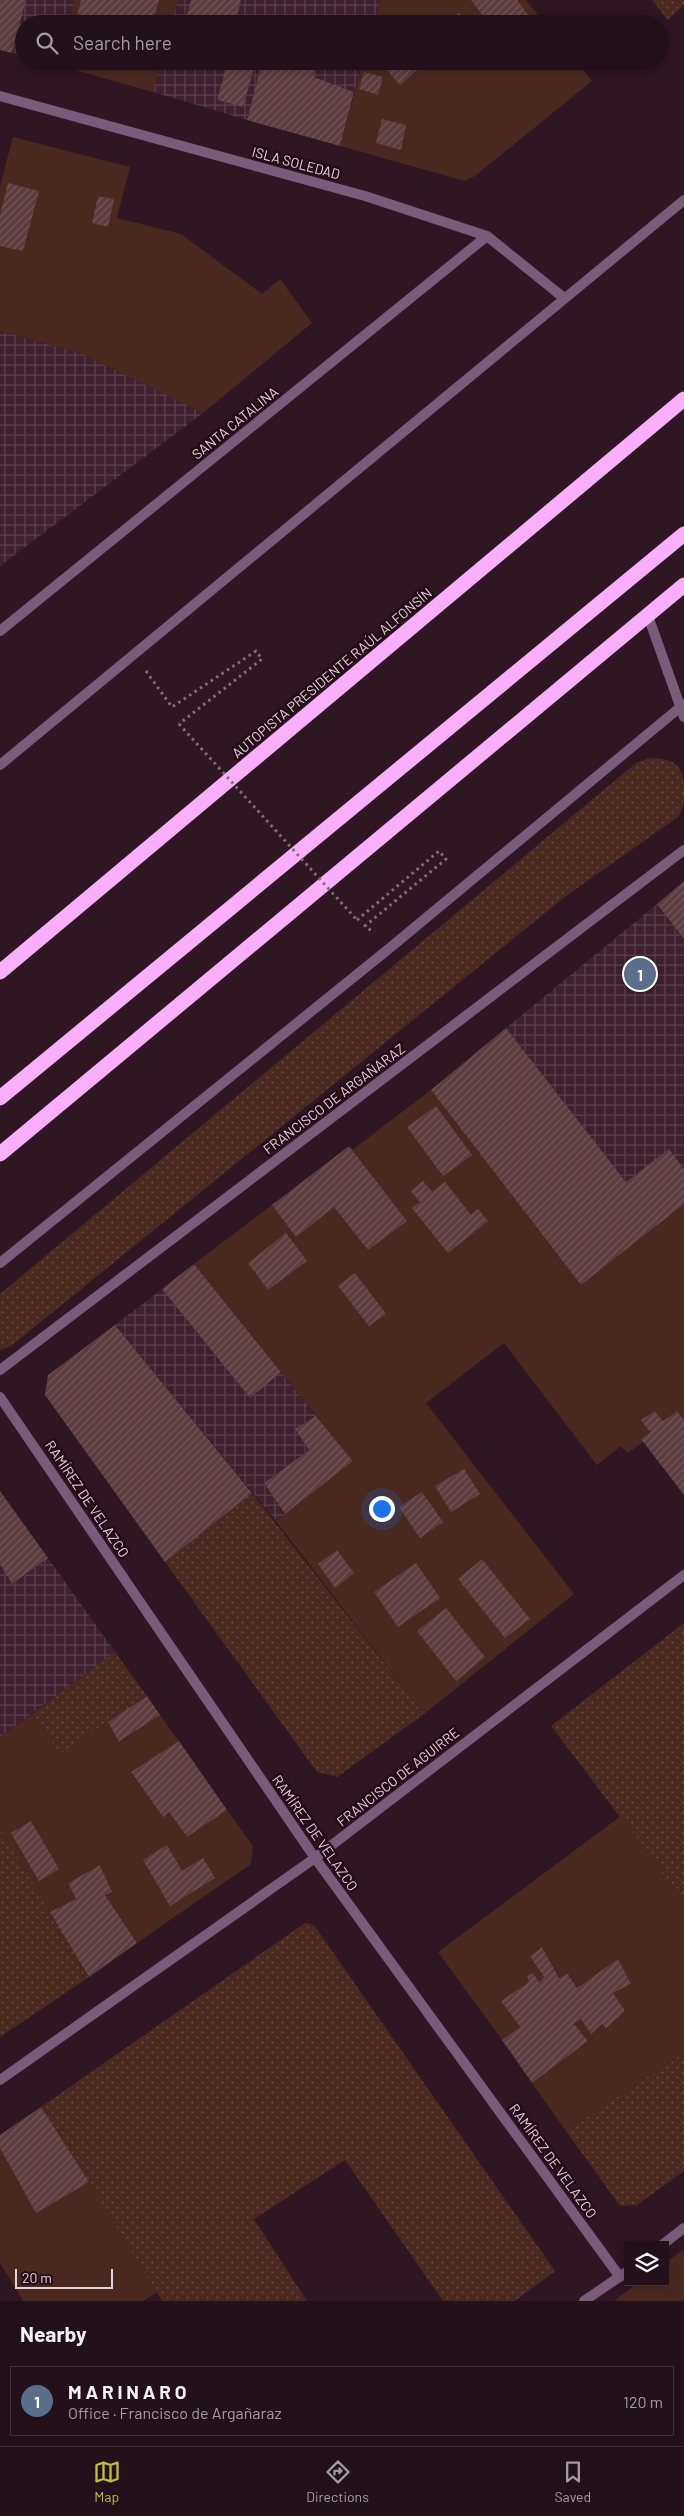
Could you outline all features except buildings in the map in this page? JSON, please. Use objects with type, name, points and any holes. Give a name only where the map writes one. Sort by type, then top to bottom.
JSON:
[{"type":"highway","name":"AUTOPISTA PRESIDENTE RAÚL ALFONSÍN","points":[[0,972],[684,399]]},
{"type":"highway","points":[[0,1098],[684,534]]},
{"type":"highway","points":[[0,1154],[684,585]]},
{"type":"street","name":"ISLA SOLEDAD","points":[[0,96],[365,196],[487,236],[564,298]]},
{"type":"street","points":[[0,765],[132,654],[684,200]]},
{"type":"street","name":"SANTA CATALINA","points":[[0,631],[487,236]]},
{"type":"street","points":[[0,1263],[682,710],[648,616]]},
{"type":"street","name":"FRANCISCO DE ARGAÑARAZ","points":[[0,1370],[684,850]]},
{"type":"street","name":"RAMÍREZ DE VELAZCO","points":[[0,1397],[315,1858],[624,2274]]},
{"type":"street","name":"FRANCISCO DE AGUIRRE","points":[[0,2080],[315,1858],[684,1575]]},
{"type":"street","points":[[667,2241],[684,2228]]},
{"type":"street","points":[[584,2301],[624,2274]]},
{"type":"path","points":[[132,654],[172,707],[256,651],[262,659],[180,724],[357,920],[440,851],[446,859],[365,926]]},
{"type":"shaded area","points":[[26,0],[75,0],[71,15],[22,15]]},
{"type":"shaded area","points":[[75,0],[178,0],[174,15],[71,15]]},
{"type":"shaded area","points":[[178,0],[381,0],[377,15],[174,15]]},
{"type":"shaded area","points":[[381,0],[526,0],[538,15],[377,15]]},
{"type":"shaded area","points":[[652,0],[684,0],[684,5],[669,19],[669,15],[664,15]]},
{"type":"shaded area","points":[[15,42],[15,54],[12,53]]},
{"type":"shaded area","points":[[75,70],[159,70],[153,92]]},
{"type":"shaded area","points":[[159,70],[260,70],[247,120],[153,92]]},
{"type":"shaded area","points":[[316,70],[360,70],[354,92],[314,77]]},
{"type":"shaded area","points":[[361,70],[583,70],[592,81],[475,176],[465,181],[340,146]]},
{"type":"shaded area","points":[[13,137],[130,167],[117,218],[181,234],[262,294],[280,279],[312,323],[203,413],[80,353],[0,331],[0,186]]},
{"type":"shaded area","points":[[0,331],[80,353],[203,413],[0,566]]},
{"type":"shaded area","points":[[649,758],[672,762],[680,769],[684,782],[684,798],[683,808],[678,817],[566,896],[11,1346],[0,1350],[0,1294],[636,763]]},
{"type":"shaded area","points":[[657,904],[684,939],[684,1169],[669,1150],[626,1182],[506,1028]]},
{"type":"shaded area","points":[[431,1090],[581,1285],[684,1204],[684,1420],[677,1411],[663,1421],[653,1411],[641,1420],[650,1432],[642,1439],[643,1442],[628,1453],[621,1446],[597,1465],[504,1343],[426,1403],[574,1594],[424,1714],[276,1521],[353,1461],[194,1264],[272,1205],[296,1236],[334,1207],[368,1249],[407,1221],[352,1150]]},
{"type":"shaded area","points":[[162,1289],[250,1398],[281,1372],[316,1416],[295,1429],[309,1450],[264,1483],[285,1514],[276,1521],[115,1325]]},
{"type":"shaded area","points":[[252,1493],[424,1714],[337,1777],[317,1772],[165,1562]]},
{"type":"shaded area","points":[[48,1558],[115,1652],[0,1737],[0,1564],[13,1584]]},
{"type":"shaded area","points":[[684,1623],[684,1902],[551,1726]]},
{"type":"shaded area","points":[[115,1652],[147,1696],[60,1754],[32,1714]]},
{"type":"shaded area","points":[[32,1714],[60,1754],[108,1722],[120,1742],[160,1715],[179,1741],[131,1773],[163,1816],[169,1812],[187,1837],[227,1810],[253,1846],[251,1864],[137,1943],[105,1895],[112,1892],[100,1865],[68,1883],[76,1899],[50,1912],[0,1828],[0,1737]]},
{"type":"shaded area","points":[[621,1816],[684,1902],[684,2052],[566,2131],[532,2083],[588,2041],[574,2024],[581,2019],[591,2033],[602,2024],[613,1993],[631,1984],[618,1960],[577,1988],[568,1974],[559,1978],[541,1947],[531,1956],[544,1977],[539,1982],[533,1973],[527,1976],[529,1982],[502,2001],[520,2027],[502,2040],[438,1952]]},
{"type":"shaded area","points":[[0,1828],[89,1977],[0,2037]]},
{"type":"shaded area","points":[[305,1923],[314,1925],[555,2271],[515,2301],[443,2301],[345,2160],[254,2219],[307,2301],[162,2301],[41,2107]]},
{"type":"shaded area","points":[[684,2052],[684,2171],[637,2205],[620,2206],[566,2131]]},
{"type":"shaded area","points":[[0,2148],[89,2182],[157,2292],[143,2301],[23,2301],[0,2263]]},
{"type":"shaded area","points":[[684,2249],[684,2301],[614,2301],[634,2286],[669,2286],[669,2260]]},
{"type":"place","name":"M A R I N A R O","points":[[640,974]]}]
